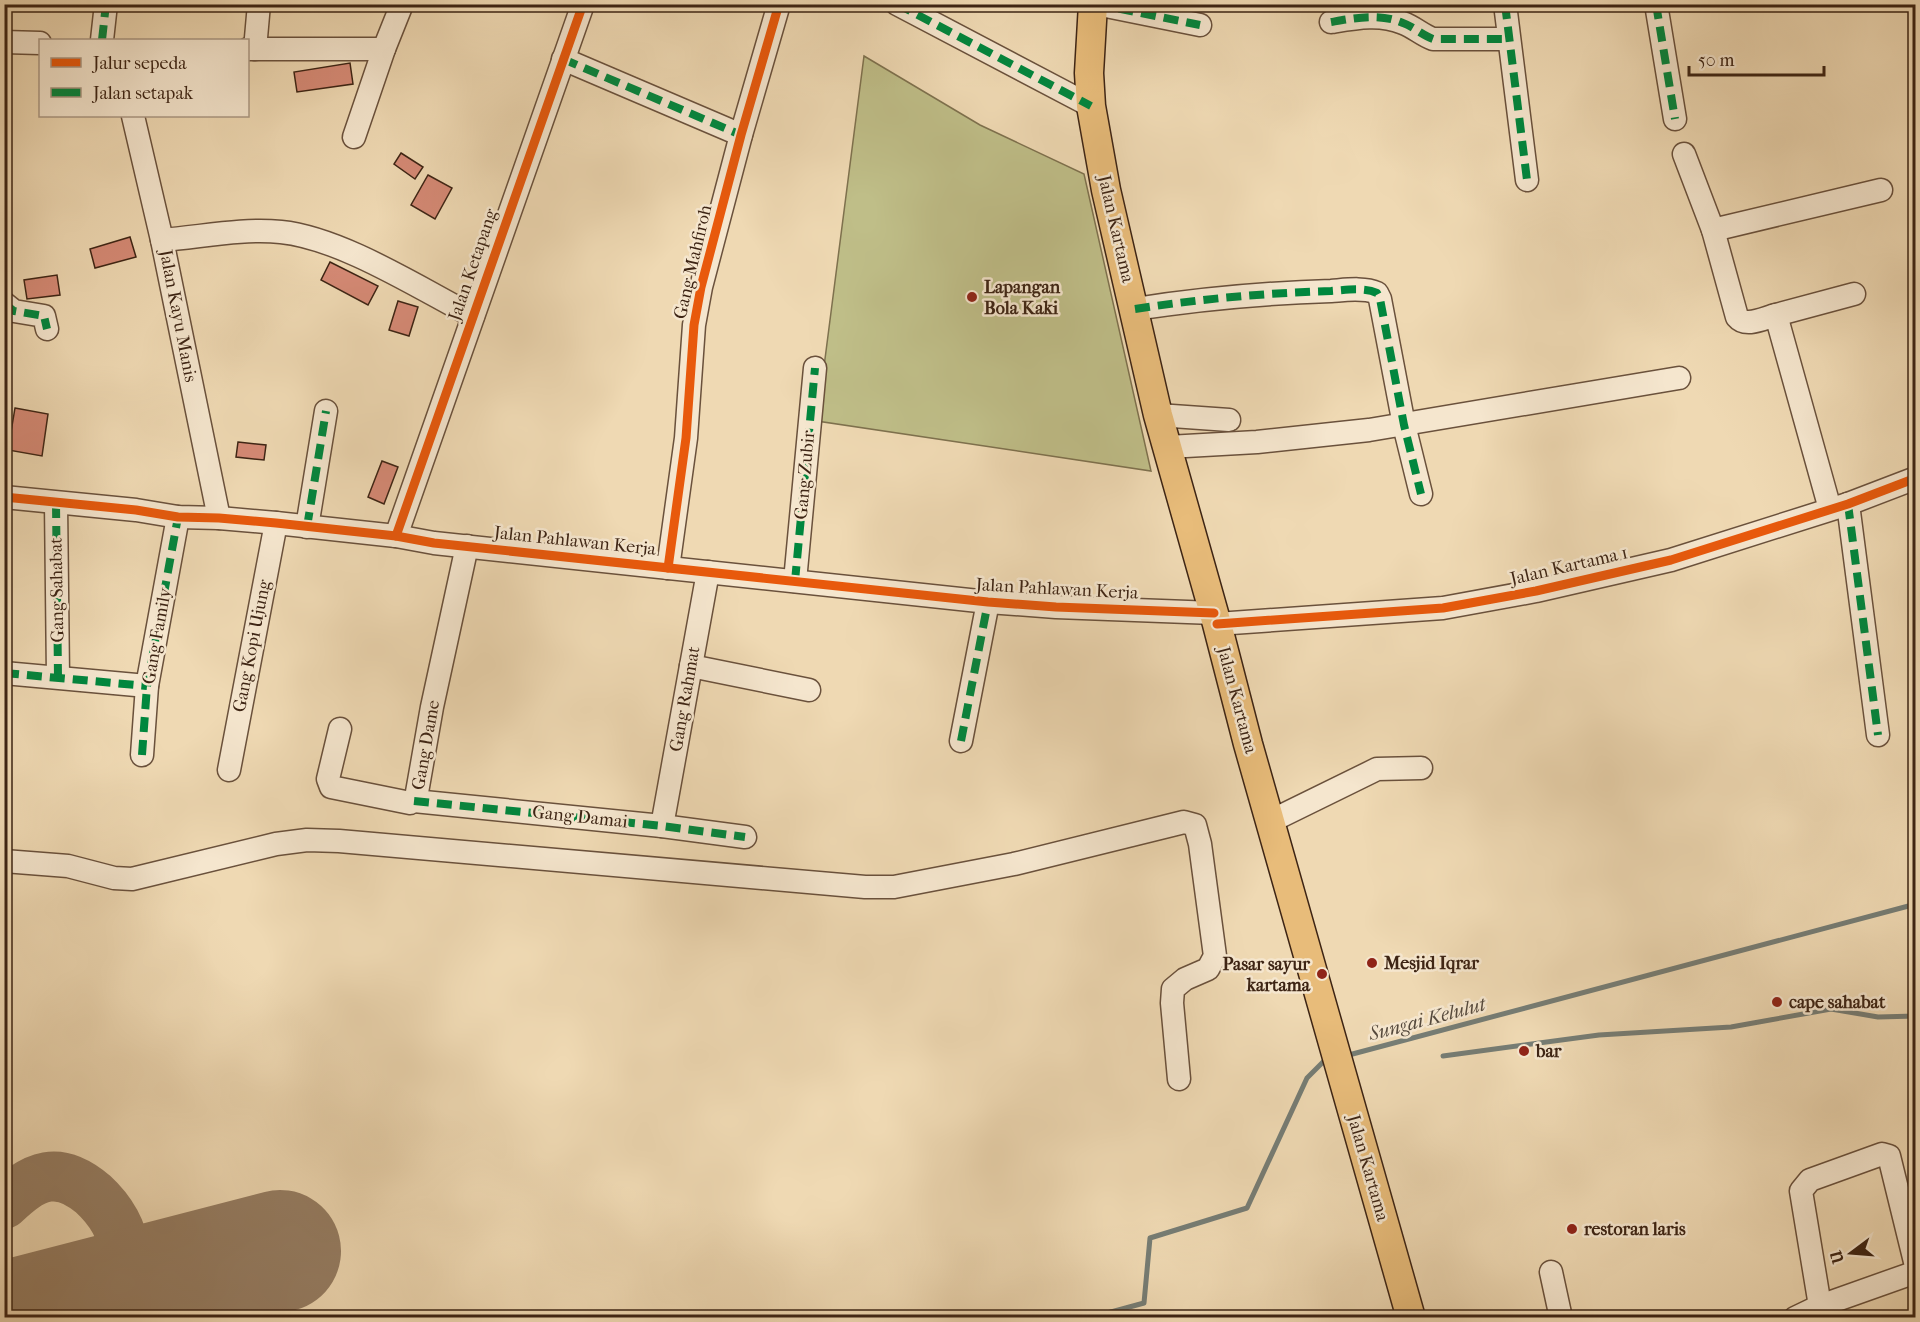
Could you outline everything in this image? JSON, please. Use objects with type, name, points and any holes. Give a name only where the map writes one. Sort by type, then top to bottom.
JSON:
[{"type":"main road","name":"Jalan Kartama","points":[[1094,4],[1089,73],[1091,106],[1106,190],[1158,415],[1216,618],[1248,744],[1411,1317]]},
{"type":"street","points":[[102,39],[106,4]]},
{"type":"street","points":[[259,4],[251,49],[384,49]]},
{"type":"street","points":[[354,137],[402,4]]},
{"type":"street","name":"Jalan Ketapang","points":[[396,536],[583,4]]},
{"type":"street","name":"Gang Mahfiroh","points":[[668,568],[686,438],[694,326],[701,287],[741,135],[779,4]]},
{"type":"street","points":[[897,4],[1091,106]]},
{"type":"street","points":[[1094,4],[1200,25]]},
{"type":"street","points":[[1505,4],[1527,180]]},
{"type":"street","points":[[1656,4],[1675,119]]},
{"type":"street","points":[[1331,22],[1356,17],[1385,18],[1406,24],[1433,39],[1508,39]]},
{"type":"street","points":[[4,42],[39,43]]},
{"type":"street","points":[[563,59],[741,135]]},
{"type":"street","name":"Jalan Kayu Manis","points":[[133,117],[162,240],[219,518]]},
{"type":"street","points":[[1684,154],[1713,230],[1739,320],[1748,323],[1854,294]]},
{"type":"street","points":[[1713,230],[1881,190]]},
{"type":"street","points":[[162,240],[259,231],[282,232],[307,237],[332,245],[373,264],[473,316]]},
{"type":"street","points":[[1135,309],[1237,296],[1298,292],[1372,291],[1377,293],[1404,425],[1421,494]]},
{"type":"street","points":[[4,303],[14,311],[44,316],[47,329]]},
{"type":"street","points":[[1776,315],[1839,506],[1878,735]]},
{"type":"street","name":"Gang Zubir","points":[[795,581],[815,368]]},
{"type":"street","points":[[1168,447],[1257,442],[1404,425],[1679,378]]},
{"type":"street","points":[[307,526],[326,411]]},
{"type":"street","points":[[1158,415],[1229,420]]},
{"type":"street","name":"Jalan Kartama 1","points":[[1216,618],[1443,608],[1536,591],[1671,560],[1839,506],[1916,478]]},
{"type":"street","name":"Jalan Pahlawan Kerja","points":[[4,497],[136,510],[178,517],[219,518],[307,526],[396,536],[434,543],[988,602],[1216,618]]},
{"type":"street","name":"Gang Sahabat","points":[[56,502],[58,677]]},
{"type":"street","name":"Gang Family","points":[[142,755],[147,686],[178,517]]},
{"type":"street","name":"Gang Kopi Ujung","points":[[229,770],[276,523]]},
{"type":"street","name":"Gang Dame","points":[[340,729],[328,779],[331,787],[410,803],[414,801],[467,546]]},
{"type":"street","name":"Gang Rahmat","points":[[662,826],[708,572]]},
{"type":"street","points":[[961,741],[988,602]]},
{"type":"street","points":[[691,666],[809,690]]},
{"type":"street","points":[[4,673],[147,686]]},
{"type":"street","points":[[1271,820],[1377,769],[1421,768]]},
{"type":"street","name":"Gang Damai","points":[[414,801],[662,826],[745,837]]},
{"type":"street","points":[[4,861],[68,866],[114,878],[132,879],[276,844],[307,840],[865,887],[894,887],[1014,864],[1184,822],[1195,825],[1200,844],[1215,956],[1208,969],[1185,979],[1173,989],[1172,1003],[1179,1079]]},
{"type":"street","points":[[1820,1306],[1801,1191],[1810,1180],[1882,1154],[1889,1156],[1916,1266]]},
{"type":"street","points":[[1551,1272],[1561,1317]]},
{"type":"street","points":[[1795,1317],[1916,1272]]},
{"type":"shaded area","name":"Lapangan Bola Kaki","points":[[864,56],[980,125],[1084,174],[1151,471],[817,421]]},
{"type":"building","points":[[350,63],[353,84],[297,92],[294,72]]},
{"type":"building","points":[[401,153],[423,167],[415,179],[394,164]]},
{"type":"building","points":[[428,175],[452,188],[435,219],[411,205]]},
{"type":"building","points":[[130,237],[136,257],[95,268],[90,249]]},
{"type":"building","points":[[330,262],[378,286],[368,305],[321,280]]},
{"type":"building","points":[[57,275],[60,295],[27,299],[24,280]]},
{"type":"building","points":[[398,301],[418,307],[409,336],[389,330]]},
{"type":"building","points":[[15,408],[48,414],[42,456],[8,450]]},
{"type":"building","points":[[238,442],[266,445],[264,460],[236,457]]},
{"type":"building","points":[[382,461],[398,467],[384,504],[368,497]]},
{"type":"waterway","name":"Sungai Kelulut","points":[[1345,1056],[1916,904]]},
{"type":"waterway","points":[[1443,1056],[1599,1035],[1731,1027],[1831,1009],[1878,1017],[1916,1016]]},
{"type":"waterway","name":"Sungai Kelulut","points":[[1089,1318],[1144,1303],[1150,1238],[1247,1208],[1307,1078],[1323,1062],[1330,1060]]},
{"type":"taxiway","points":[[4,1204],[29,1184],[53,1176],[66,1178],[83,1186],[105,1207],[122,1237],[126,1269],[124,1286],[109,1318]]},
{"type":"runway","points":[[21,1318],[280,1251]]},
{"type":"marked path","points":[[102,39],[106,4]]},
{"type":"marked path","points":[[897,4],[1091,106]]},
{"type":"marked path","points":[[1096,4],[1200,25]]},
{"type":"marked path","points":[[1505,4],[1527,180]]},
{"type":"marked path","points":[[1656,4],[1675,119]]},
{"type":"marked path","points":[[1331,22],[1367,17],[1385,18],[1407,25],[1433,39],[1508,39]]},
{"type":"marked path","points":[[563,59],[741,135]]},
{"type":"marked path","points":[[1135,309],[1208,299],[1282,293],[1354,289],[1377,293],[1404,425],[1421,494]]},
{"type":"marked path","points":[[4,303],[14,311],[44,316],[47,329]]},
{"type":"marked path","points":[[795,581],[815,368]]},
{"type":"marked path","points":[[307,527],[326,411]]},
{"type":"marked path","points":[[56,503],[58,677]]},
{"type":"marked path","points":[[1848,504],[1878,735]]},
{"type":"marked path","points":[[142,755],[147,686],[178,517]]},
{"type":"marked path","points":[[961,741],[988,602]]},
{"type":"marked path","points":[[4,673],[147,686]]},
{"type":"marked path","points":[[414,801],[662,826],[745,837]]},
{"type":"cycle path","points":[[396,536],[583,4]]},
{"type":"cycle path","points":[[668,568],[686,438],[694,325],[701,287],[741,135],[779,4]]},
{"type":"cycle path","points":[[1217,624],[1443,608],[1536,591],[1671,560],[1848,504],[1916,478]]},
{"type":"cycle path","points":[[4,497],[136,510],[178,517],[276,523],[396,536],[434,543],[988,602],[1214,613]]},
{"type":"place","name":"Lapangan Bola Kaki","points":[[972,297]]},
{"type":"place","name":"Mesjid Iqrar","points":[[1372,963]]},
{"type":"place","name":"Pasar sayur kartama","points":[[1322,974]]},
{"type":"place","name":"cape sahabat","points":[[1777,1002]]},
{"type":"place","name":"bar","points":[[1524,1051]]},
{"type":"place","name":"restoran laris","points":[[1572,1229]]}]
